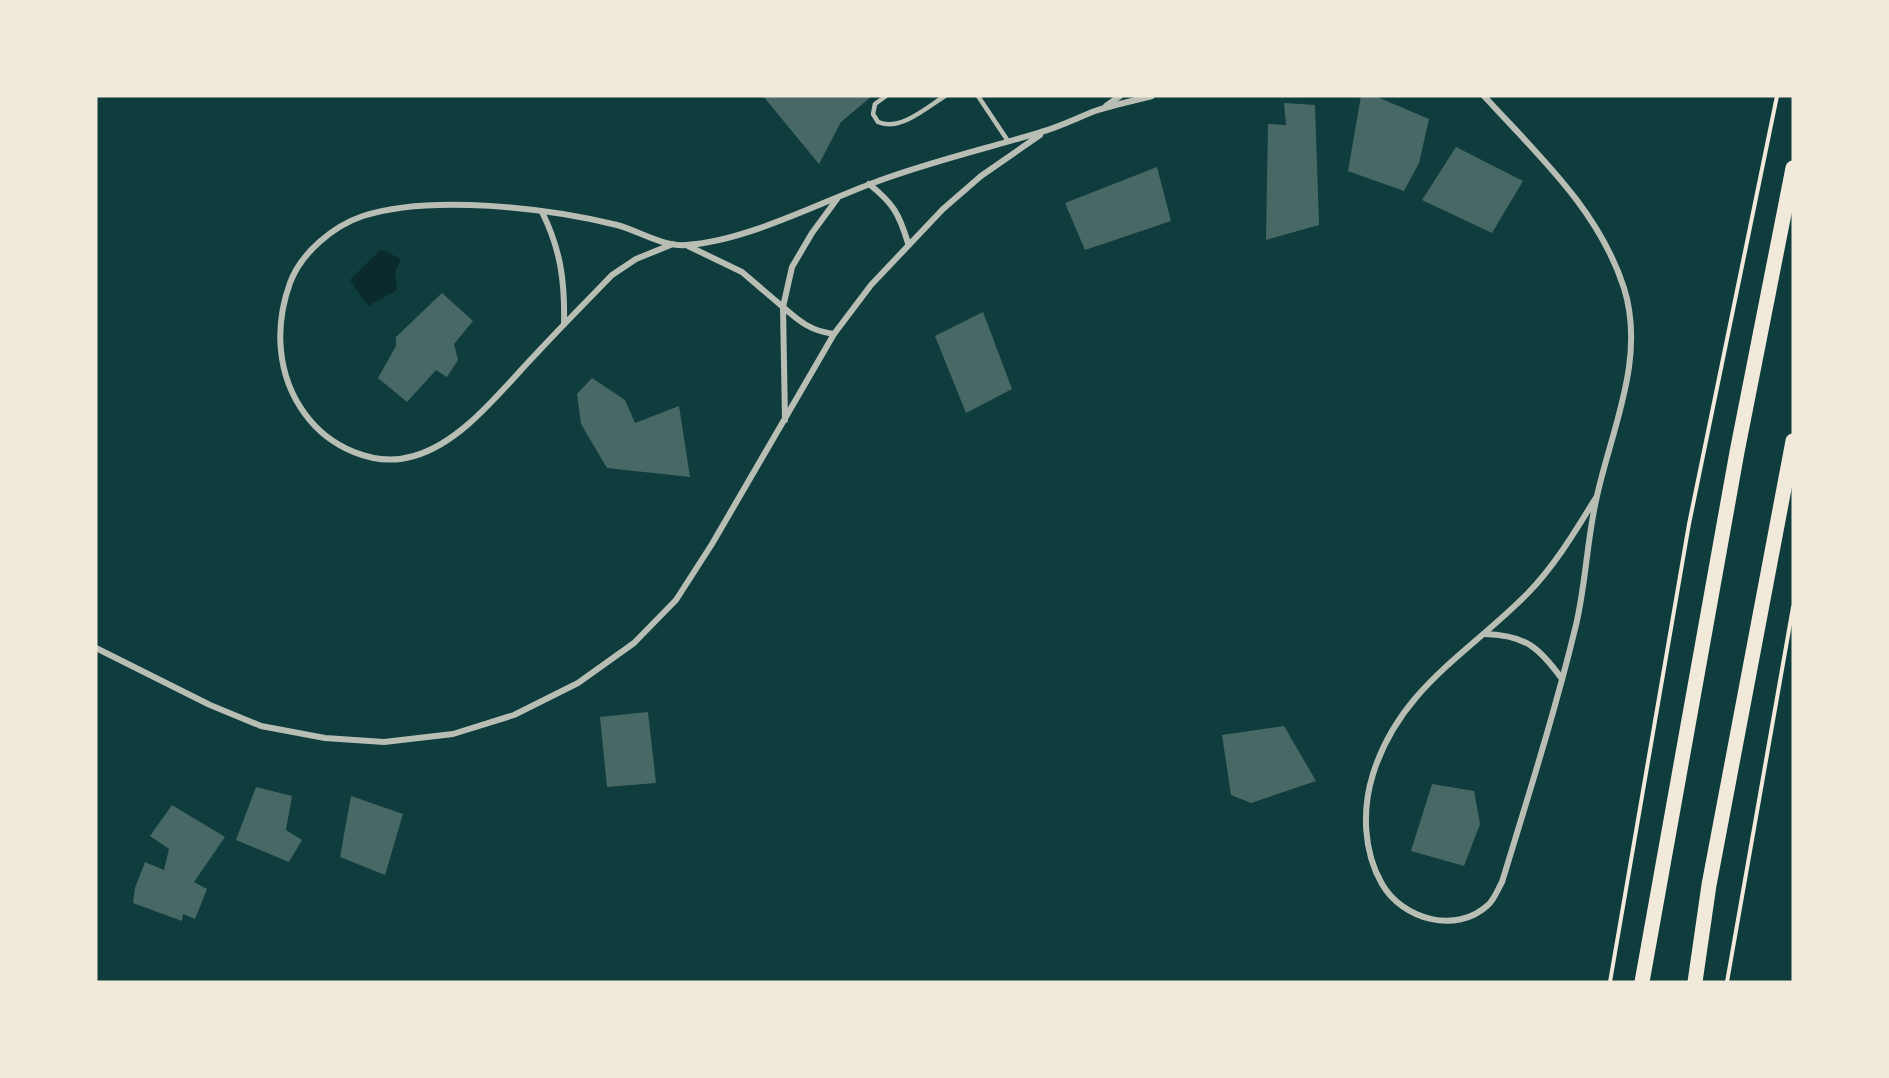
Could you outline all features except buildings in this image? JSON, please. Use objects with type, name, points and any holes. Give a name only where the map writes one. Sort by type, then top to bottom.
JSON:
[{"type":"main road","points":[[1642,982],[1737,452],[1793,168]]},
{"type":"main road","points":[[1695,982],[1709,885],[1793,441]]},
{"type":"street","points":[[1099,110],[1120,96]]},
{"type":"street","points":[[674,244],[636,259],[612,275],[473,418],[443,443],[413,457],[382,459],[351,452],[328,439],[309,420],[292,397],[282,365],[284,301],[296,266],[325,237],[361,216],[401,208],[447,206],[543,212],[618,225],[674,244],[687,245],[760,227],[869,184],[1045,131],[1099,110],[1152,96]]},
{"type":"street","points":[[1484,96],[1564,182],[1590,215],[1610,253],[1624,289],[1631,323],[1631,359],[1617,423],[1597,496],[1576,623],[1562,679],[1502,882],[1488,905],[1470,916],[1448,921],[1423,918],[1400,907],[1382,885],[1371,860],[1366,829],[1366,799],[1373,773],[1385,744],[1407,705],[1430,680],[1484,634],[1529,591],[1550,566],[1597,496]]},
{"type":"street","points":[[96,648],[210,705],[261,726],[325,738],[384,742],[453,734],[514,715],[578,683],[633,643],[676,600],[712,544],[834,334],[871,285],[908,243],[981,176],[1045,131]]},
{"type":"street","points":[[869,184],[891,202],[900,217],[908,243]]},
{"type":"street","points":[[785,420],[783,307],[792,267],[812,232],[837,198]]},
{"type":"street","points":[[543,212],[555,237],[562,264],[564,324]]},
{"type":"street","points":[[687,245],[742,272],[806,327],[816,332],[834,334]]},
{"type":"street","points":[[1484,634],[1510,635],[1531,645],[1545,655],[1562,679]]},
{"type":"lane","points":[[886,96],[875,104],[873,114],[878,122],[893,125],[945,96]]},
{"type":"lane","points":[[978,96],[1008,141]]},
{"type":"path","points":[[1610,982],[1689,524],[1777,96]]},
{"type":"path","points":[[1727,982],[1793,607]]},
{"type":"water","points":[[381,249],[401,259],[395,272],[397,290],[368,306],[350,280]]}]
